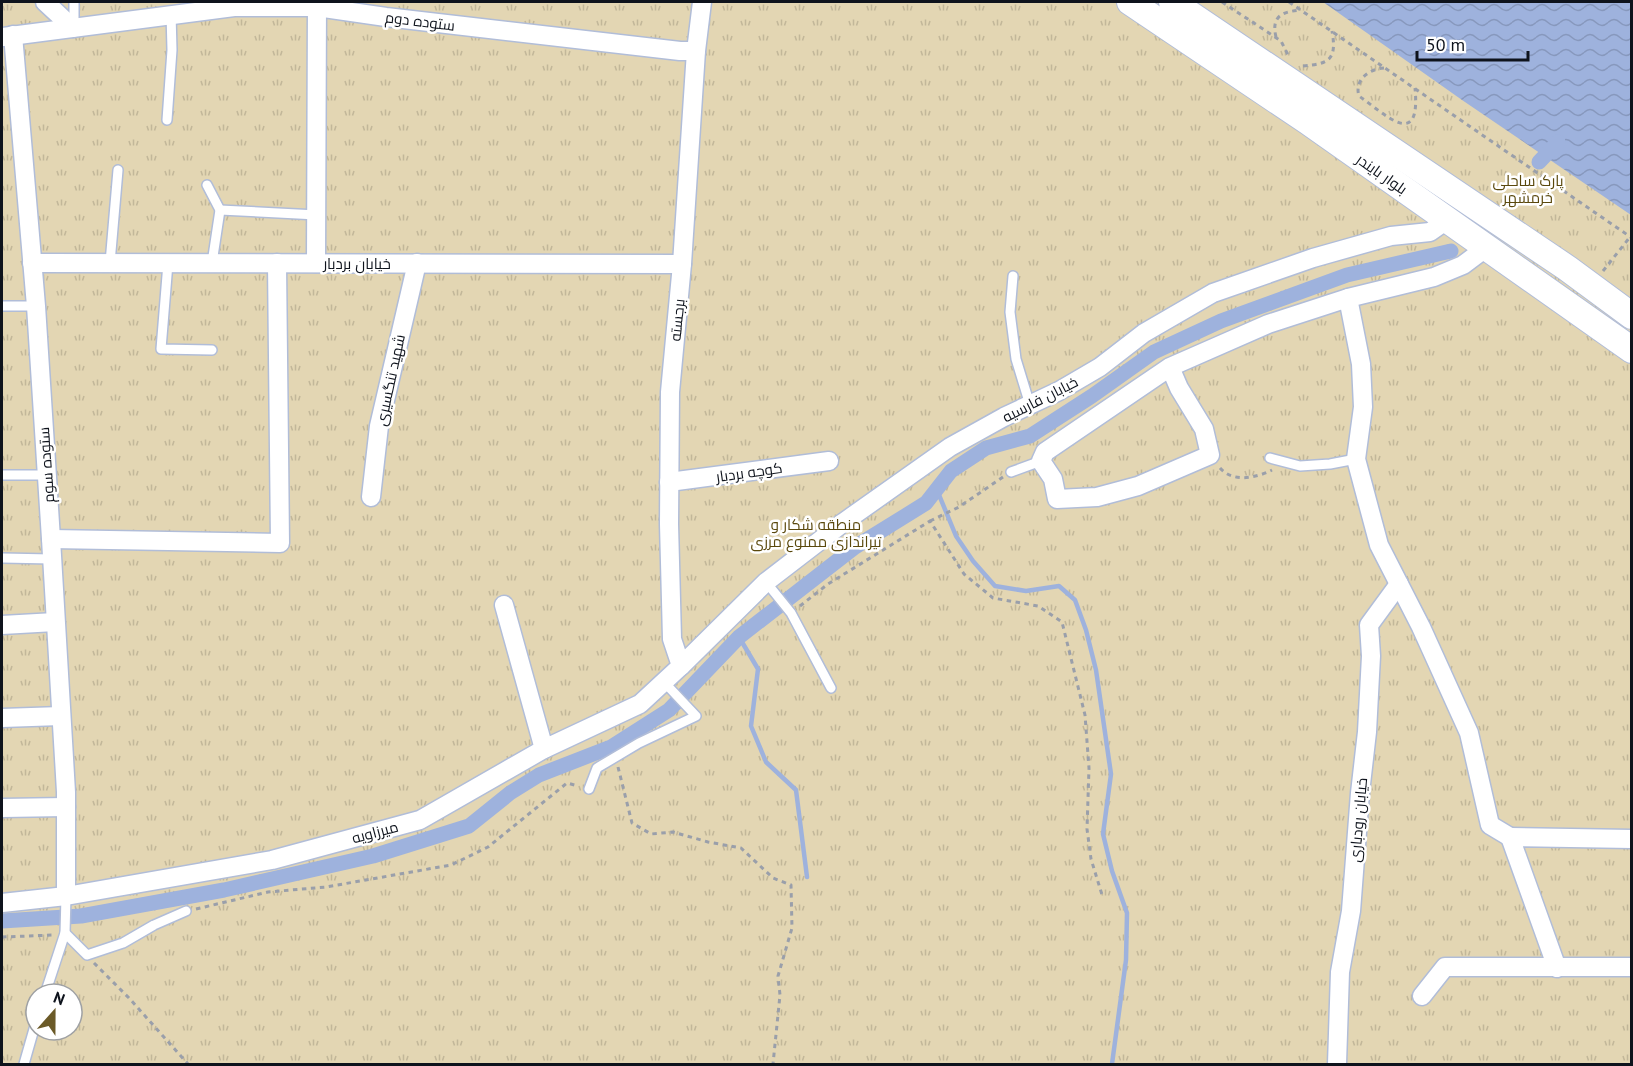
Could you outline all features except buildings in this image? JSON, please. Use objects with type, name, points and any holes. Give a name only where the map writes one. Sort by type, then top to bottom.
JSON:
[{"type":"street","points":[[45,2],[74,28]]},
{"type":"street","name":"برجسته","points":[[681,666],[672,639],[670,392],[682,264],[696,51],[702,2]]},
{"type":"street","name":"بلوار بایندر","points":[[1130,2],[1307,121],[1632,350]]},
{"type":"street","name":"بلوار بایندر","points":[[1172,2],[1567,268],[1632,316]]},
{"type":"street","points":[[316,264],[317,4]]},
{"type":"street","name":"ستوده دوم","points":[[8,36],[171,13],[234,7],[317,4],[387,9],[680,51],[696,51]]},
{"type":"street","name":"ستوده سوم","points":[[8,36],[36,306],[66,807],[66,901]]},
{"type":"street","name":"خیابان فارسیه","points":[[681,666],[844,522],[950,447],[1059,391],[1100,367],[1144,333],[1213,293],[1324,255],[1390,236],[1430,232],[1447,220]]},
{"type":"street","points":[[1170,367],[1179,388],[1204,429],[1210,455],[1138,486],[1097,497],[1057,499],[1053,479],[1041,461],[1045,452],[1170,367],[1268,324],[1348,298],[1434,277],[1463,265],[1487,247]]},
{"type":"street","name":"خیابان بردبار","points":[[32,263],[682,264]]},
{"type":"street","points":[[51,539],[280,543],[280,357],[277,263]]},
{"type":"street","name":"شهید تنگسیری","points":[[371,497],[379,426],[417,263]]},
{"type":"street","points":[[1348,298],[1361,364],[1363,407],[1356,459],[1379,544],[1421,627],[1469,734],[1490,825],[1510,837],[1632,839]]},
{"type":"street","name":"کوچه بردبار","points":[[669,483],[829,461]]},
{"type":"street","name":"خیابان رودباری","points":[[1337,1065],[1340,972],[1351,911],[1367,732],[1371,656],[1369,625],[1399,584]]},
{"type":"street","points":[[504,605],[544,749]]},
{"type":"street","points":[[2,625],[55,622]]},
{"type":"street","name":"میرزاویه","points":[[2,903],[66,901],[272,860],[420,820],[544,749],[640,704],[668,686],[681,666]]},
{"type":"street","points":[[2,718],[61,716]]},
{"type":"street","points":[[2,808],[66,807]]},
{"type":"street","points":[[1510,837],[1557,968]]},
{"type":"street","points":[[1422,996],[1445,967],[1632,967]]},
{"type":"lane","points":[[74,2],[74,28]]},
{"type":"lane","points":[[167,120],[172,50],[171,13]]},
{"type":"lane","points":[[110,263],[118,170]]},
{"type":"lane","points":[[207,186],[220,210],[212,263]]},
{"type":"lane","points":[[220,210],[317,215]]},
{"type":"lane","points":[[168,263],[161,350],[212,350]]},
{"type":"lane","points":[[1013,276],[1010,312],[1016,359],[1030,405]]},
{"type":"lane","points":[[2,306],[36,306]]},
{"type":"lane","points":[[1270,458],[1300,466],[1356,459]]},
{"type":"lane","points":[[1011,472],[1041,461]]},
{"type":"lane","points":[[2,475],[47,475]]},
{"type":"lane","points":[[2,558],[52,560]]},
{"type":"lane","points":[[771,588],[789,610],[831,688]]},
{"type":"lane","points":[[589,789],[597,768],[615,756],[696,716],[668,686]]},
{"type":"lane","points":[[49,982],[65,930],[66,901]]},
{"type":"lane","points":[[65,930],[87,955],[123,944],[186,911]]},
{"type":"lane","points":[[24,1065],[30,1042]]},
{"type":"path","points":[[1289,2],[1631,237],[1601,274]]},
{"type":"path","points":[[1276,38],[1274,27],[1279,16],[1289,11],[1301,10]]},
{"type":"path","points":[[1300,66],[1321,65],[1330,59],[1335,48],[1332,31]]},
{"type":"path","points":[[1385,68],[1374,68],[1365,75],[1357,90],[1359,96],[1399,124],[1407,124],[1414,118],[1417,108],[1415,88]]},
{"type":"path","points":[[1210,455],[1222,472],[1241,479],[1266,473],[1287,462]]},
{"type":"path","points":[[789,610],[930,521],[959,507],[1011,472]]},
{"type":"path","points":[[930,521],[964,574],[993,598],[1038,606],[1062,622],[1085,715],[1089,768],[1087,829],[1091,859],[1102,898]]},
{"type":"path","points":[[615,756],[632,822],[651,834],[674,832],[708,842],[741,848],[773,878],[791,885],[792,928],[778,975],[780,995],[773,1065]]},
{"type":"path","points":[[186,911],[268,892],[326,887],[451,865],[488,847],[567,783],[589,789]]},
{"type":"path","points":[[2,937],[65,930]]},
{"type":"path","points":[[87,955],[129,998],[188,1065]]},
{"type":"green space","name":"منطقه شکار و تیراندازی ممنوع مرزی","points":[[2,2],[1631,2],[1631,1064],[2,1064]]},
{"type":"water","points":[[1323,2],[1631,2],[1631,215],[1462,100]]},
{"type":"waterway","points":[[1539,162],[1558,142]]},
{"type":"waterway","points":[[2,921],[81,916],[224,890],[373,856],[469,826],[510,793],[539,775],[611,747],[669,710],[739,637],[855,547],[926,503],[951,471],[986,448],[1030,436],[1154,352],[1221,321],[1347,275],[1451,251]]},
{"type":"waterway","points":[[937,490],[956,536],[973,561],[995,586],[1026,591],[1059,586],[1075,600],[1086,630],[1096,670],[1111,774],[1103,834],[1112,871],[1127,913],[1126,960],[1112,1064]]},
{"type":"waterway","points":[[739,637],[758,669],[751,726],[766,762],[796,790],[807,877]]},
{"type":"park label","name":"پارک ساحلی خرمشهر","points":[[1528,188]]}]
